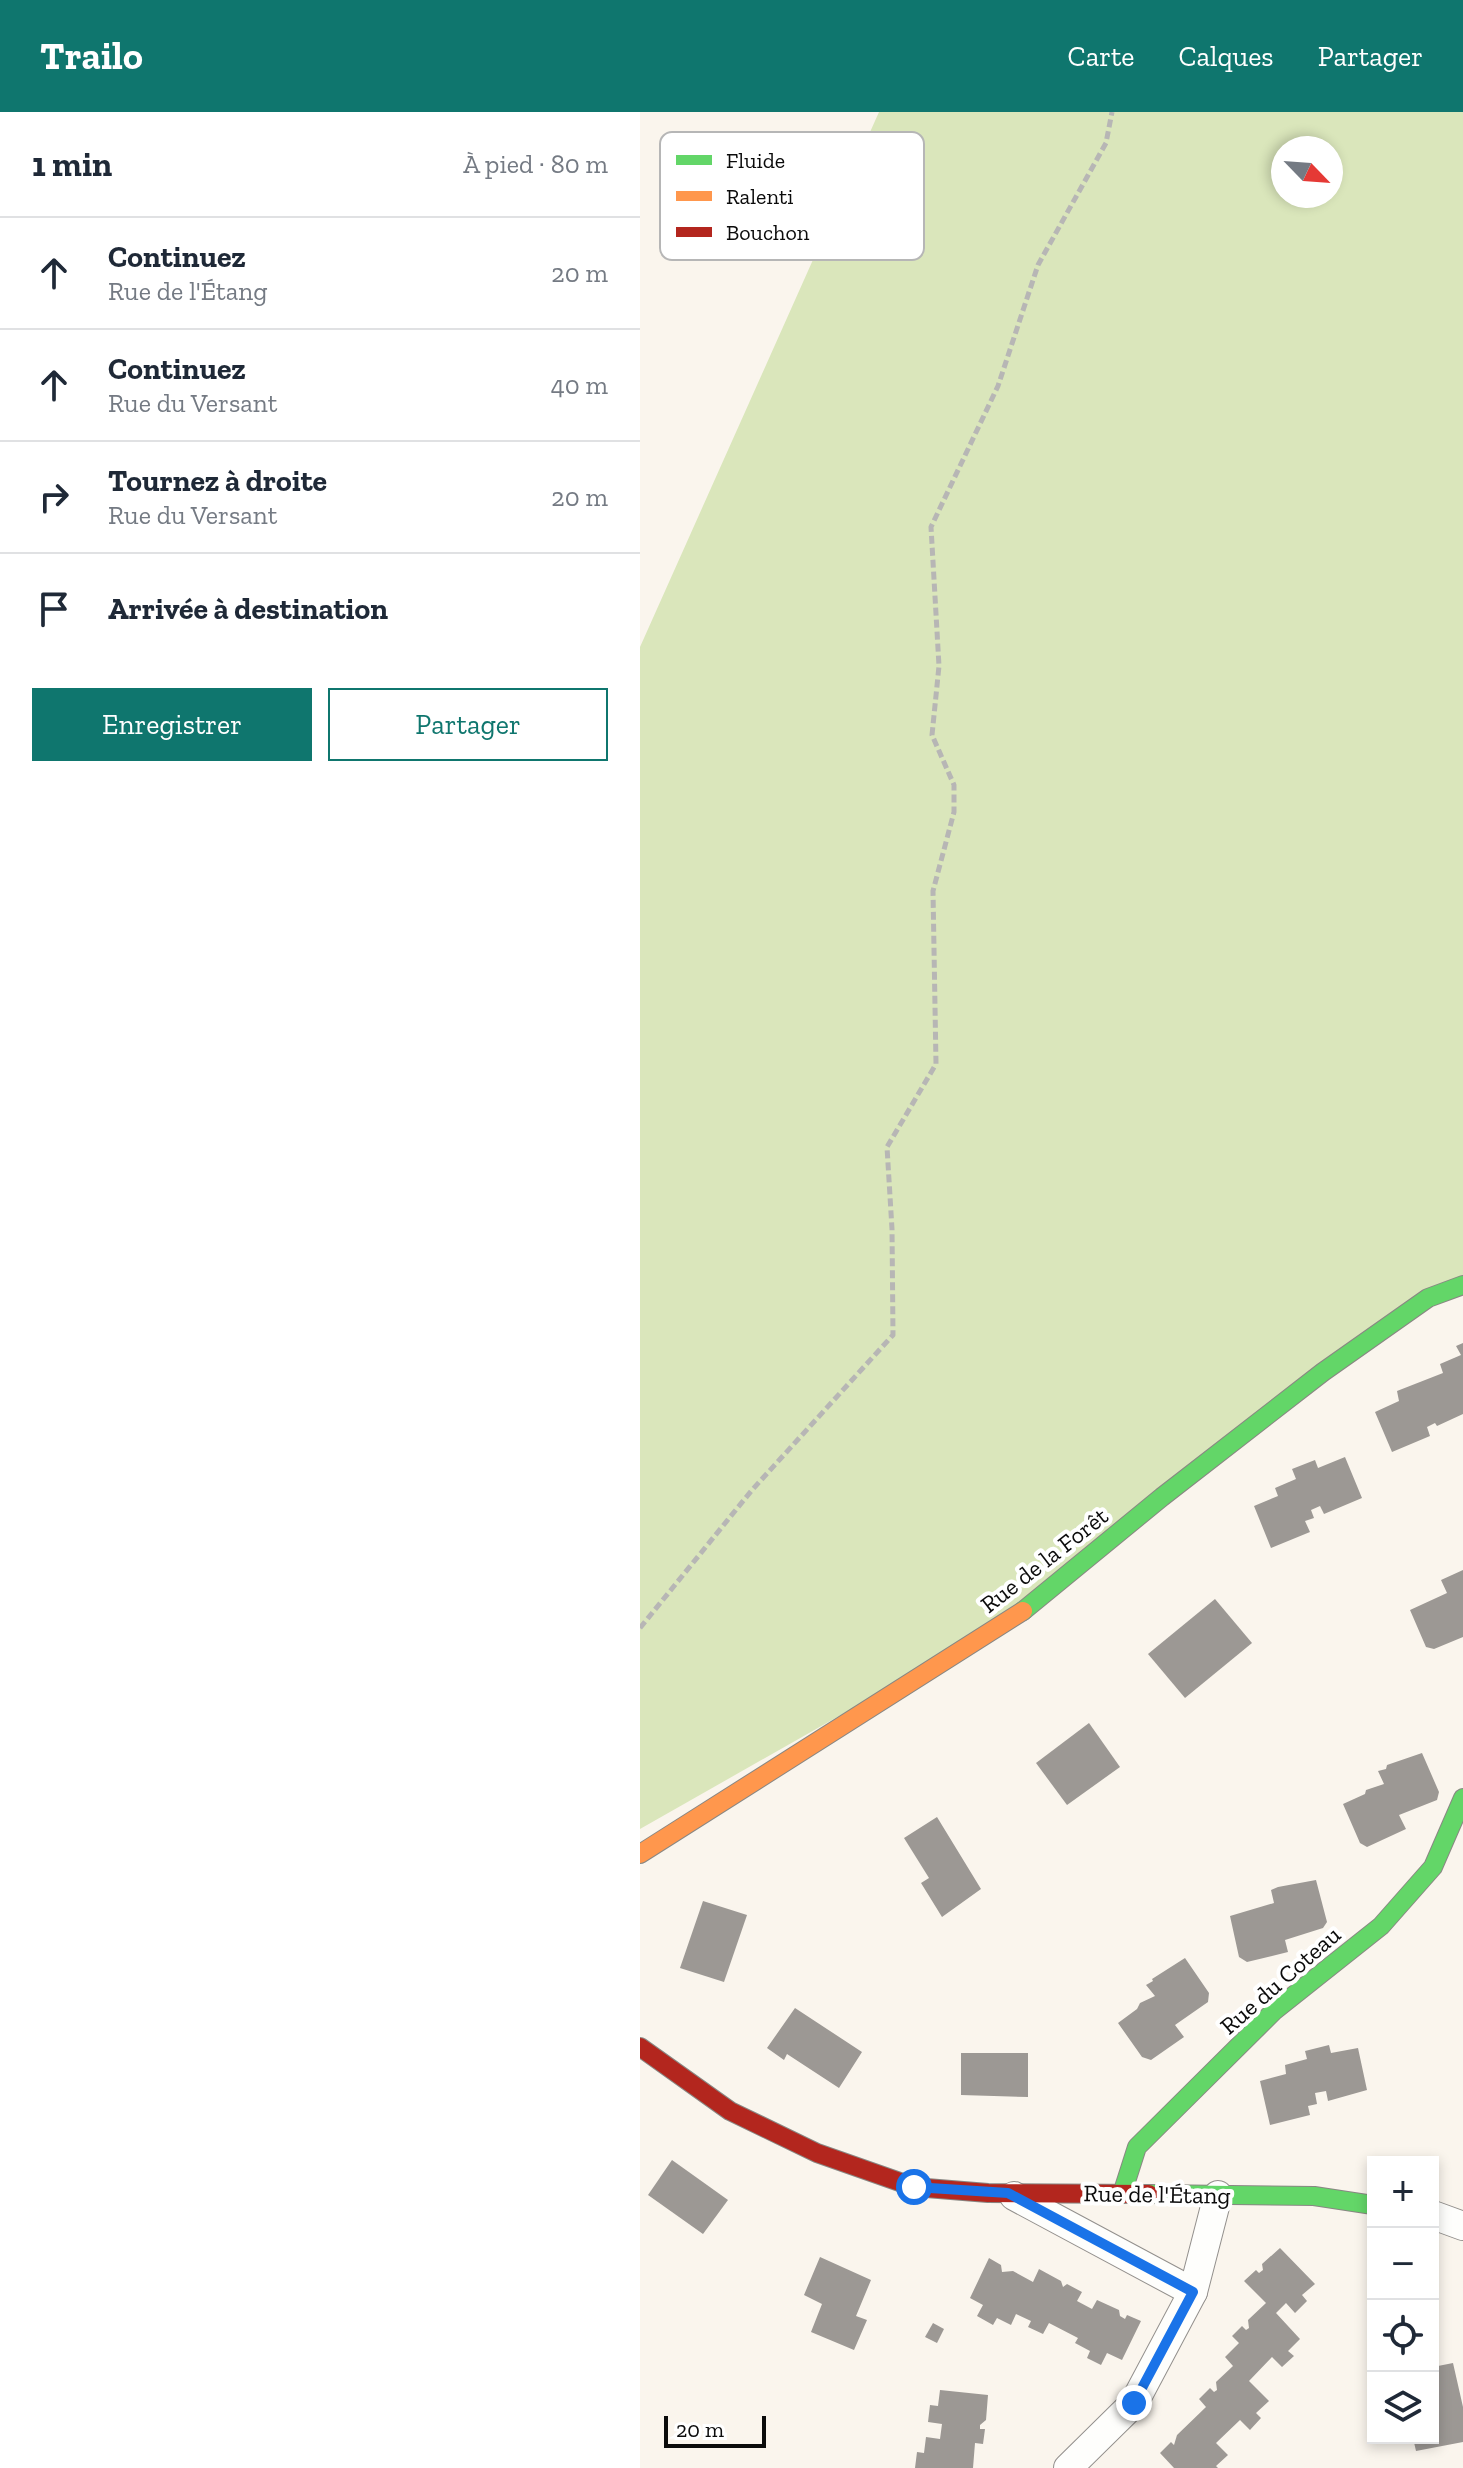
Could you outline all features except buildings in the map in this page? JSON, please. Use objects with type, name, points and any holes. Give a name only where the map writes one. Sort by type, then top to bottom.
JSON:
[{"type":"street","name":"Rue de la Forêt","points":[[640,1854],[1022,1612],[1162,1497],[1323,1372],[1428,1298],[1463,1285]]},
{"type":"street","name":"Rue du Coteau","points":[[1122,2194],[1137,2147],[1274,2011],[1381,1926],[1433,1867],[1463,1798]]},
{"type":"street","name":"Rue de l'Étang","points":[[640,2047],[730,2111],[817,2153],[914,2187],[1008,2193],[1314,2196],[1367,2204]]},
{"type":"street","points":[[1008,2193],[1193,2292]]},
{"type":"street","points":[[1068,2468],[1134,2403],[1193,2292],[1218,2195]]},
{"type":"street","points":[[1439,2217],[1463,2226]]},
{"type":"path","points":[[640,1628],[752,1490],[893,1335],[887,1147],[936,1064],[933,891],[954,812],[954,785],[932,735],[939,666],[931,527],[998,386],[1038,265],[1106,143],[1112,112]]},
{"type":"green space","points":[[879,112],[1463,112],[1463,1278],[971,1641],[640,1829],[640,647],[813,260],[924,260],[924,132],[870,132]]},
{"type":"traffic: fast","points":[[1023,1611],[1162,1497],[1323,1372],[1428,1298],[1463,1285]]},
{"type":"traffic: fast","points":[[1122,2194],[1137,2147],[1274,2011],[1381,1926],[1433,1867],[1463,1798]]},
{"type":"traffic: fast","points":[[1149,2194],[1314,2196],[1367,2204]]},
{"type":"traffic: slow","points":[[640,1854],[1023,1611]]},
{"type":"traffic: jam","points":[[640,2047],[730,2111],[817,2153],[914,2187],[988,2193],[1149,2194]]},
{"type":"route","points":[[914,2187],[1008,2193],[1193,2292],[1134,2403]]}]
